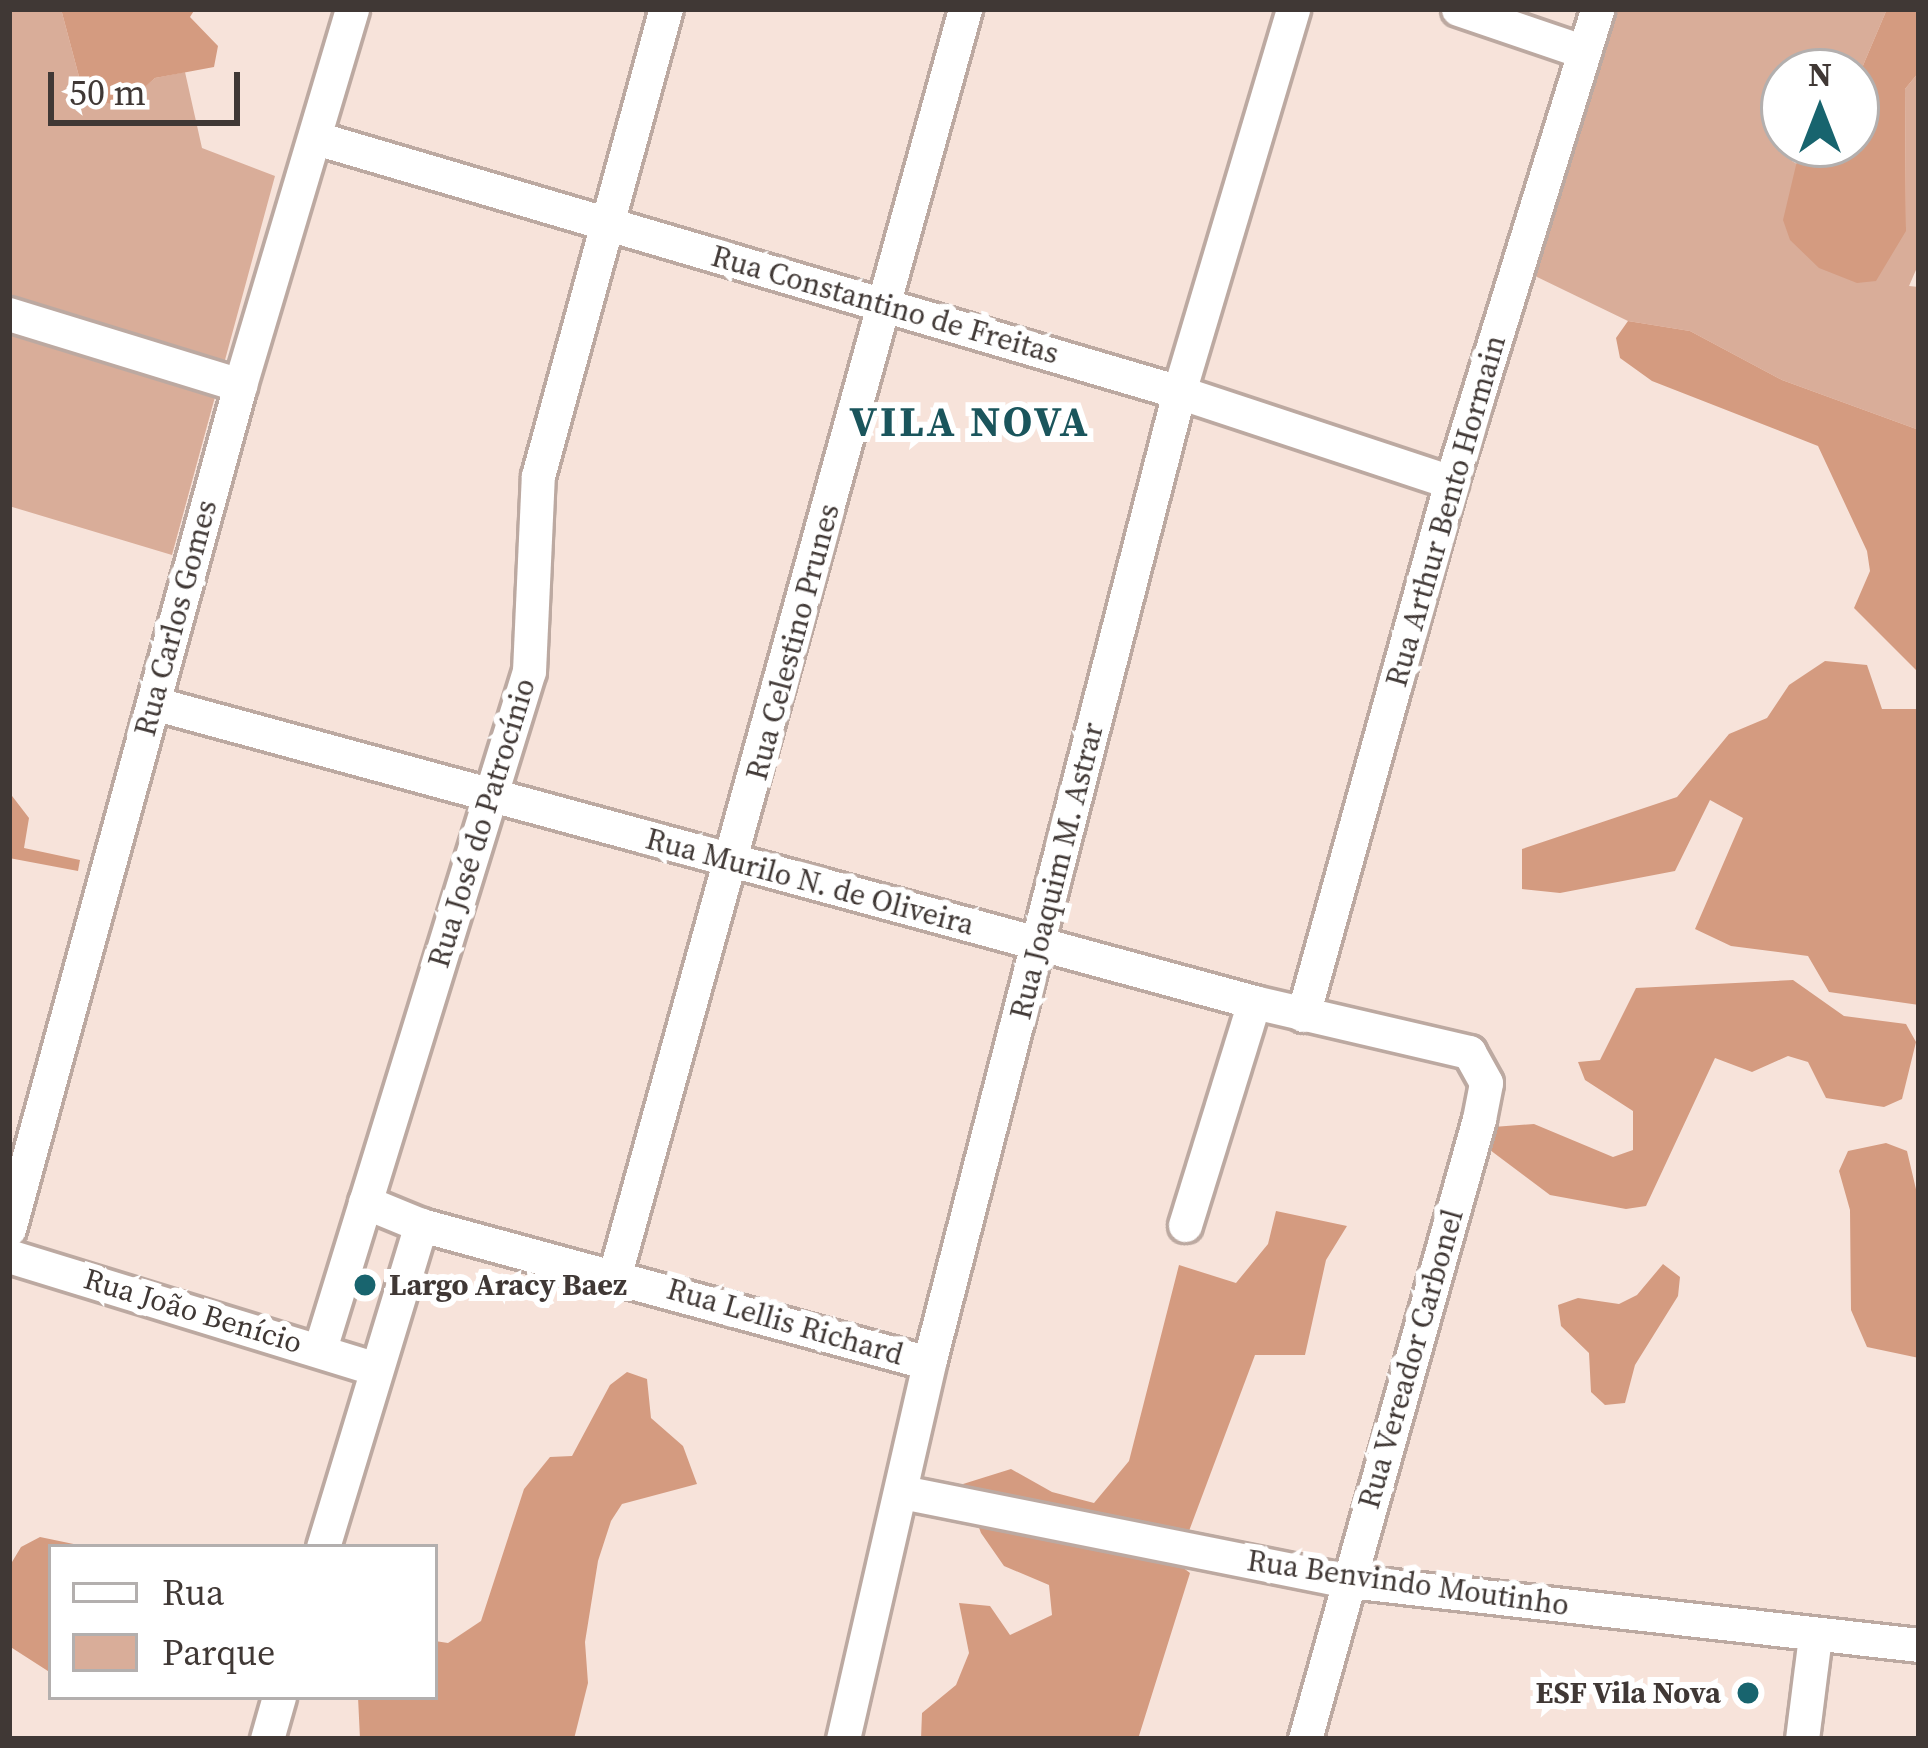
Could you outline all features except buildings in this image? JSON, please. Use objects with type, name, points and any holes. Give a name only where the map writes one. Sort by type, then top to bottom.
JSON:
[{"type":"street","name":"Rua Carlos Gomes","points":[[9,1229],[240,385],[352,9]]},
{"type":"street","name":"Rua José do Patrocínio","points":[[320,1349],[529,671],[538,476],[602,223],[666,9]]},
{"type":"street","name":"Rua Celestino Prunes","points":[[615,1274],[734,860],[965,9]]},
{"type":"street","name":"Rua Joaquim M. Astrar","points":[[843,1739],[929,1363],[1179,392],[1293,9]]},
{"type":"street","points":[[1458,9],[1583,52]]},
{"type":"street","name":"Rua Arthur Bento Hormain","points":[[1303,1015],[1451,482],[1597,9]]},
{"type":"street","name":"Rua Constantino de Freitas","points":[[316,137],[1179,392],[1451,482]]},
{"type":"street","points":[[9,314],[240,385]]},
{"type":"street","name":"Rua Murilo N. de Oliveira","points":[[153,703],[1039,945],[1303,1015],[1469,1052]]},
{"type":"street","points":[[1185,1226],[1254,1002]]},
{"type":"street","name":"Rua Vereador Carbonel","points":[[1305,1739],[1479,1119],[1486,1083],[1469,1052]]},
{"type":"street","name":"Rua Lellis Richard","points":[[365,1202],[421,1225],[929,1363]]},
{"type":"street","points":[[324,1544],[421,1225]]},
{"type":"street","name":"Rua João Benício","points":[[9,1256],[376,1369]]},
{"type":"street","name":"Rua Benvindo Moutinho","points":[[902,1492],[1349,1581],[1919,1645]]},
{"type":"street","points":[[1802,1739],[1815,1636]]},
{"type":"street","points":[[267,1739],[278,1700]]},
{"type":"green space","points":[[9,9],[61,9],[85,99],[124,105],[155,78],[185,72],[202,148],[275,176],[172,555],[9,506]]},
{"type":"green space","points":[[1604,9],[1887,9],[1870,48],[1760,48],[1760,168],[1803,168],[1906,231],[1905,89],[1919,72],[1919,263],[1909,286],[1919,287],[1919,430],[1782,380],[1690,331],[1628,321],[1535,276]]},
{"type":"shaded area","points":[[61,9],[195,9],[190,17],[218,46],[214,67],[155,78],[124,106],[85,99]]},
{"type":"shaded area","points":[[1887,9],[1919,9],[1919,72],[1905,89],[1906,231],[1876,281],[1857,283],[1819,268],[1790,240],[1783,220],[1795,168],[1880,168],[1880,48],[1870,48]]},
{"type":"shaded area","points":[[1628,321],[1690,331],[1782,380],[1919,430],[1919,673],[1854,608],[1870,571],[1867,551],[1818,446],[1652,381],[1620,358],[1616,338]]},
{"type":"shaded area","points":[[1825,661],[1867,665],[1882,709],[1919,709],[1919,1005],[1829,992],[1808,956],[1731,946],[1695,929],[1743,818],[1710,800],[1675,871],[1560,893],[1522,889],[1522,849],[1677,797],[1729,734],[1767,718],[1789,685]]},
{"type":"shaded area","points":[[9,792],[29,818],[24,848],[80,860],[78,871],[9,858]]},
{"type":"shaded area","points":[[1793,980],[1844,1016],[1906,1024],[1916,1042],[1902,1099],[1884,1107],[1826,1098],[1808,1062],[1788,1056],[1752,1072],[1715,1058],[1646,1206],[1626,1209],[1550,1195],[1486,1147],[1493,1127],[1534,1124],[1613,1157],[1633,1150],[1633,1111],[1585,1080],[1578,1062],[1600,1060],[1636,988]]},
{"type":"shaded area","points":[[1886,1143],[1907,1151],[1919,1202],[1919,1358],[1867,1347],[1851,1310],[1850,1210],[1839,1171],[1848,1151]]},
{"type":"shaded area","points":[[1276,1211],[1347,1226],[1326,1260],[1305,1355],[1255,1355],[1177,1563],[1190,1573],[1138,1739],[921,1739],[922,1713],[956,1685],[969,1653],[959,1603],[990,1606],[1010,1635],[1052,1615],[1049,1585],[1004,1566],[981,1533],[963,1484],[1011,1469],[1052,1492],[1094,1503],[1129,1461],[1179,1265],[1236,1283],[1268,1244]]},
{"type":"shaded area","points":[[1663,1264],[1680,1277],[1678,1296],[1635,1365],[1625,1403],[1605,1405],[1591,1392],[1589,1353],[1561,1326],[1558,1305],[1578,1298],[1619,1304],[1637,1295]]},
{"type":"shaded area","points":[[627,1372],[647,1379],[651,1418],[683,1446],[697,1484],[622,1504],[611,1521],[598,1561],[585,1642],[588,1683],[574,1739],[360,1739],[358,1700],[438,1700],[438,1641],[448,1643],[481,1621],[524,1489],[550,1457],[572,1456],[610,1385]]},
{"type":"shaded area","points":[[40,1537],[74,1544],[48,1544],[48,1671],[9,1646],[9,1567],[21,1547]]},
{"type":"place","name":"Largo Aracy Baez","points":[[365,1285]]},
{"type":"place","name":"ESF Vila Nova","points":[[1748,1693]]},
{"type":"district","name":"VILA NOVA","points":[[970,421]]}]
